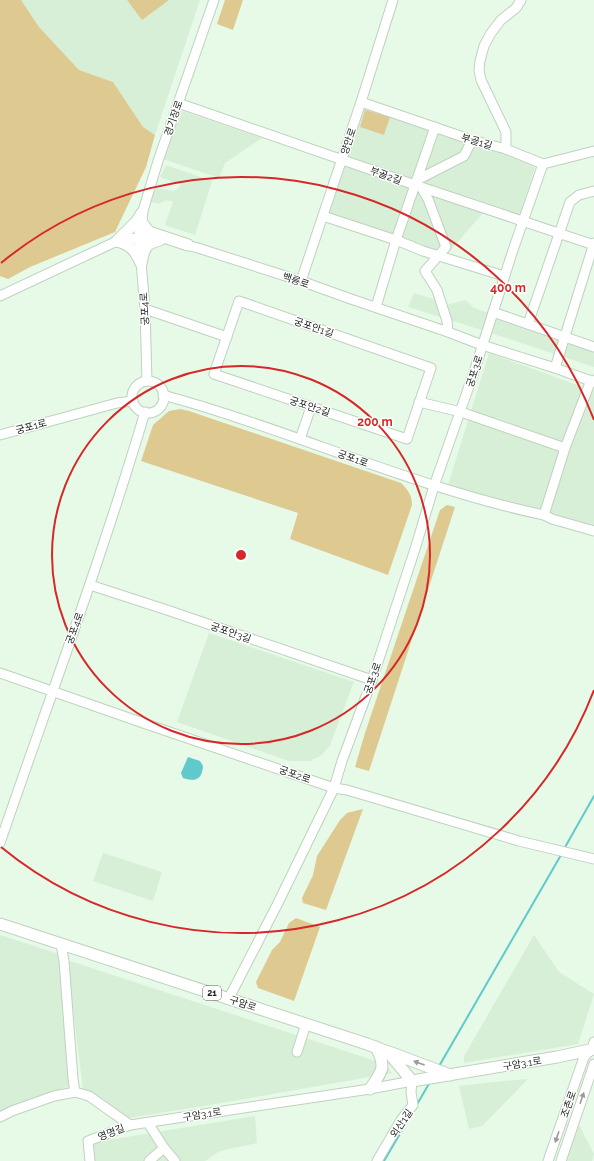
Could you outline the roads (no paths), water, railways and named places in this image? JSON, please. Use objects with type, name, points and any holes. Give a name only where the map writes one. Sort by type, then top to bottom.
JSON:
[{"type":"main road","points":[[141,263],[135,252],[130,247],[125,243],[117,241],[142,214]]},
{"type":"main road","points":[[142,214],[142,223],[149,232],[188,245]]},
{"type":"main road","points":[[141,263],[146,246],[151,242],[160,240]]},
{"type":"main road","name":"구암로","points":[[0,924],[376,1047],[388,1052],[414,1081]]},
{"type":"main road","points":[[370,1089],[381,1070],[382,1065],[382,1058],[376,1047]]},
{"type":"main road","name":"구암3.1로","points":[[414,1081],[557,1057],[593,1049]]},
{"type":"main road","points":[[388,1052],[450,1075]]},
{"type":"street","name":"경기장로","points":[[139,238],[139,224],[142,214],[178,102],[214,0]]},
{"type":"street","name":"양안로","points":[[301,281],[361,102],[393,0]]},
{"type":"street","points":[[506,149],[506,132],[481,80],[479,70],[484,46],[491,33],[501,20],[516,8],[521,0]]},
{"type":"street","name":"부골2길","points":[[178,102],[341,159],[594,244]]},
{"type":"street","name":"부골1길","points":[[361,102],[472,140],[506,149],[543,164]]},
{"type":"street","points":[[376,307],[396,240],[418,184],[435,127]]},
{"type":"street","points":[[418,184],[464,156],[472,140]]},
{"type":"street","points":[[543,164],[594,151]]},
{"type":"street","name":"궁포3로","points":[[229,998],[278,903],[334,788],[342,761],[372,680],[434,486],[461,412],[504,276],[543,164]]},
{"type":"street","points":[[418,184],[428,199],[446,247],[425,271],[438,290],[447,321],[448,332]]},
{"type":"street","points":[[528,324],[558,233],[570,202],[579,195],[594,191]]},
{"type":"street","points":[[322,216],[396,240],[438,256],[504,276]]},
{"type":"street","name":"백릉로","points":[[0,296],[117,241],[133,238],[149,238],[188,245],[301,281],[482,345],[592,381]]},
{"type":"street","name":"궁포4로","points":[[139,238],[145,309],[147,381]]},
{"type":"street","points":[[555,368],[594,244]]},
{"type":"street","name":"궁포안1길","points":[[227,337],[239,301],[431,368],[419,402]]},
{"type":"street","points":[[145,309],[227,337]]},
{"type":"street","points":[[493,312],[594,347]]},
{"type":"street","name":"궁포안2길","points":[[227,337],[214,374],[407,438],[419,402]]},
{"type":"street","points":[[147,381],[156,383],[162,390],[163,395],[163,400],[159,408],[150,412],[145,412],[137,408],[132,401],[135,388],[142,382],[147,381]]},
{"type":"street","points":[[544,515],[565,448],[592,381]]},
{"type":"street","name":"궁포1로","points":[[163,395],[218,411],[434,486],[544,515],[552,519],[594,531]]},
{"type":"street","name":"궁포1로","points":[[0,435],[117,403],[132,401]]},
{"type":"street","points":[[419,402],[461,412],[565,448]]},
{"type":"street","points":[[300,439],[312,407]]},
{"type":"street","name":"궁포4로","points":[[0,843],[90,585],[145,412]]},
{"type":"street","name":"궁포안3길","points":[[90,585],[372,680]]},
{"type":"street","name":"궁포2로","points":[[0,673],[334,788],[357,793],[519,841],[576,856],[594,859]]},
{"type":"street","points":[[62,944],[75,1092]]},
{"type":"street","points":[[297,1052],[306,1024]]},
{"type":"street","name":"조촌로","points":[[548,1161],[584,1057],[593,1049]]},
{"type":"street","name":"조촌로","points":[[561,1161],[594,1064]]},
{"type":"street","name":"구암3.1로","points":[[130,1125],[414,1081]]},
{"type":"street","name":"외산1길","points":[[377,1161],[401,1120],[413,1105],[411,1092],[414,1081]]},
{"type":"street","points":[[0,1117],[12,1111],[54,1096],[75,1092],[89,1096],[130,1125]]},
{"type":"street","points":[[148,1122],[164,1148],[175,1161]]},
{"type":"street","name":"영명길","points":[[90,1161],[88,1141],[130,1125]]},
{"type":"street","points":[[149,1161],[164,1148]]},
{"type":"water","points":[[188,757],[200,761],[203,766],[201,774],[194,780],[183,778],[181,773]]},
{"type":"waterway","points":[[564,849],[594,796]]},
{"type":"waterway","points":[[438,1068],[561,855]]},
{"type":"waterway","points":[[416,1106],[430,1082]]},
{"type":"waterway","points":[[384,1161],[411,1115]]}]
